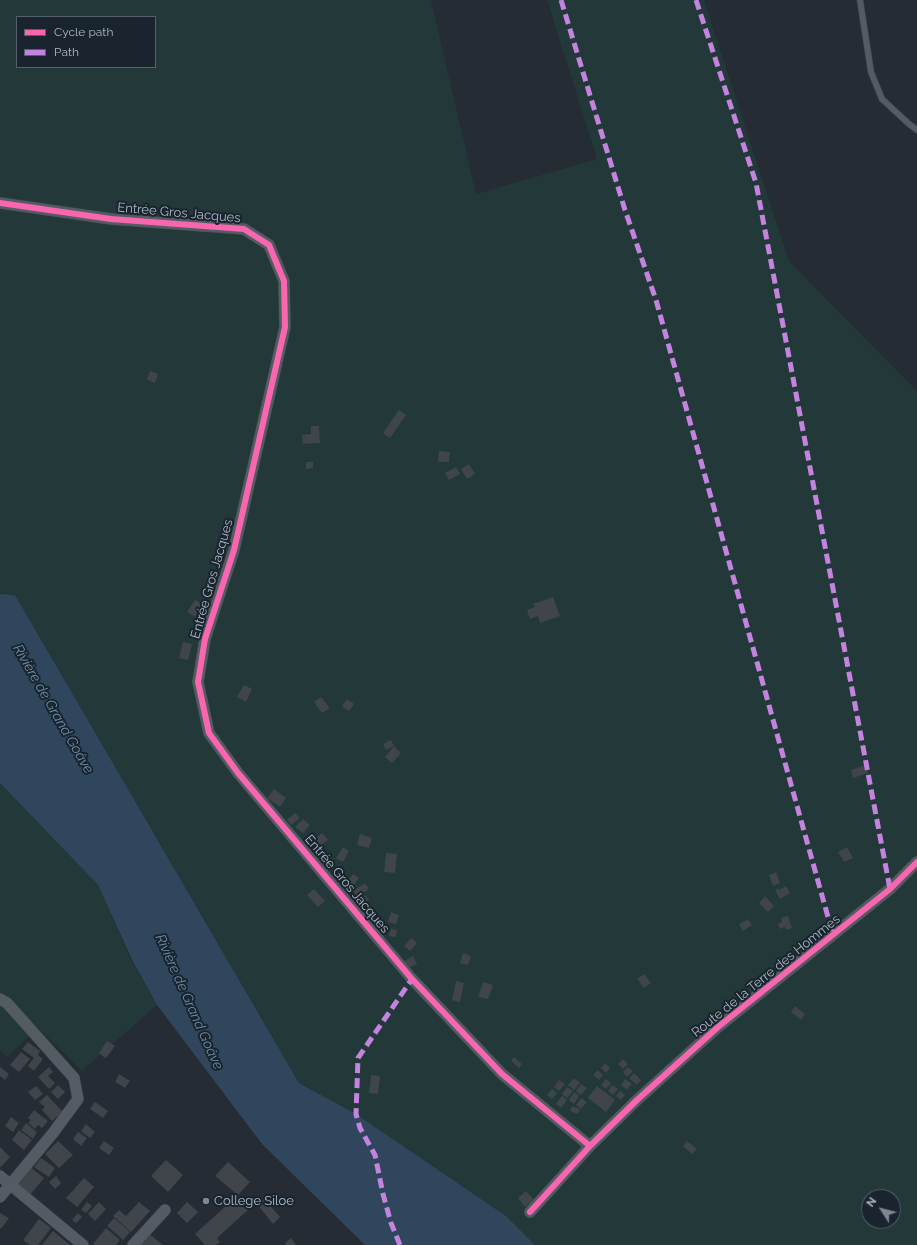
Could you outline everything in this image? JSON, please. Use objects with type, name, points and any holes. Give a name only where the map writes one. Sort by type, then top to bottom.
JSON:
[{"type":"street","name":"Entrée Gros Jacques","points":[[0,203],[111,219],[244,229],[269,245],[284,282],[285,327],[234,550],[205,639],[198,682],[209,733],[238,773],[412,979],[502,1074],[590,1146]]},
{"type":"street","name":"Route de la Terre des Hommes","points":[[530,1212],[590,1146],[637,1100],[718,1027],[890,889],[917,862]]},
{"type":"street","points":[[0,999],[7,1003],[74,1078],[78,1099],[53,1133],[0,1198]]},
{"type":"street","points":[[0,1176],[83,1245]]},
{"type":"street","points":[[133,1245],[164,1210]]},
{"type":"lane","points":[[860,0],[871,72],[876,86],[882,99],[917,130]]},
{"type":"green space","points":[[0,0],[431,0],[476,194],[597,159],[547,0],[704,0],[789,261],[917,391],[917,1245],[535,1245],[506,1216],[356,1114],[299,1083],[15,595],[0,594]]},
{"type":"green space","points":[[0,783],[98,885],[132,962],[157,1005],[82,1071],[38,1028],[7,1057],[0,1051]]},
{"type":"water","name":"Rivière de Grand Goâve","points":[[0,594],[15,595],[299,1083],[356,1114],[506,1216],[535,1245],[365,1245],[262,1144],[157,1005],[133,962],[98,885],[0,783]]},
{"type":"building","points":[[150,371],[158,374],[155,383],[147,379]]},
{"type":"building","points":[[399,410],[406,415],[390,438],[383,433]]},
{"type":"building","points":[[311,426],[319,426],[320,443],[303,444],[302,435],[311,434]]},
{"type":"building","points":[[439,451],[450,452],[449,462],[438,462]]},
{"type":"building","points":[[306,462],[313,462],[313,468],[306,469]]},
{"type":"building","points":[[469,464],[475,474],[467,479],[461,469]]},
{"type":"building","points":[[456,467],[460,474],[449,480],[445,473]]},
{"type":"building","points":[[553,597],[560,616],[540,623],[538,616],[530,619],[527,610],[535,607],[533,604]]},
{"type":"building","points":[[195,600],[202,604],[195,617],[187,612]]},
{"type":"building","points":[[183,642],[192,644],[188,660],[179,658]]},
{"type":"building","points":[[244,685],[252,689],[246,702],[237,697]]},
{"type":"building","points":[[321,697],[330,708],[322,713],[314,702]]},
{"type":"building","points":[[347,699],[354,704],[349,711],[342,706]]},
{"type":"building","points":[[391,740],[394,746],[386,750],[383,744]]},
{"type":"building","points":[[394,746],[401,753],[392,763],[385,757]]},
{"type":"building","points":[[865,765],[868,773],[853,778],[851,770]]},
{"type":"building","points":[[274,789],[286,798],[280,807],[267,798]]},
{"type":"building","points":[[295,813],[300,818],[291,825],[287,820]]},
{"type":"building","points":[[303,819],[310,825],[303,833],[295,827]]},
{"type":"building","points":[[322,833],[328,840],[316,849],[311,842]]},
{"type":"building","points":[[360,834],[372,838],[369,848],[357,845]]},
{"type":"building","points":[[343,847],[349,851],[343,862],[336,858]]},
{"type":"building","points":[[847,847],[853,858],[844,862],[838,852]]},
{"type":"building","points":[[386,853],[397,854],[395,873],[384,872]]},
{"type":"building","points":[[776,872],[780,883],[773,886],[769,875]]},
{"type":"building","points":[[353,874],[359,878],[351,889],[345,884]]},
{"type":"building","points":[[365,883],[369,889],[357,897],[353,891]]},
{"type":"building","points":[[786,886],[790,893],[780,899],[775,890],[778,888],[779,890]]},
{"type":"building","points":[[314,889],[325,901],[318,907],[307,895]]},
{"type":"building","points":[[364,895],[369,899],[362,907],[357,903]]},
{"type":"building","points":[[765,896],[774,906],[768,912],[759,903]]},
{"type":"building","points":[[368,906],[375,911],[371,917],[363,912]]},
{"type":"building","points":[[391,912],[399,915],[396,924],[388,922]]},
{"type":"building","points":[[788,916],[792,928],[786,930],[785,927],[780,929],[778,924],[782,922],[781,918]]},
{"type":"building","points":[[748,919],[752,925],[743,931],[739,924]]},
{"type":"building","points":[[390,929],[397,930],[396,937],[389,936]]},
{"type":"building","points":[[411,938],[417,943],[410,951],[404,946]]},
{"type":"building","points":[[463,953],[471,956],[468,965],[460,963]]},
{"type":"building","points":[[413,956],[417,964],[407,968],[404,961]]},
{"type":"building","points":[[644,974],[651,983],[644,988],[637,979]]},
{"type":"building","points":[[456,981],[464,983],[460,1002],[452,1000]]},
{"type":"building","points":[[483,982],[493,985],[488,999],[478,997]]},
{"type":"building","points":[[795,1006],[805,1014],[801,1020],[791,1012]]},
{"type":"building","points":[[107,1041],[115,1046],[106,1058],[99,1053]]},
{"type":"building","points":[[28,1042],[40,1051],[38,1055],[43,1059],[34,1071],[28,1066],[34,1058],[22,1049]]},
{"type":"building","points":[[21,1052],[30,1059],[19,1072],[10,1065]]},
{"type":"building","points":[[514,1057],[522,1064],[519,1068],[511,1061]]},
{"type":"building","points":[[623,1059],[628,1064],[623,1069],[618,1064]]},
{"type":"building","points":[[605,1063],[610,1068],[606,1073],[601,1068]]},
{"type":"building","points":[[0,1067],[9,1074],[5,1080],[0,1076]]},
{"type":"building","points":[[49,1067],[53,1072],[48,1076],[55,1083],[49,1089],[38,1077]]},
{"type":"building","points":[[628,1067],[633,1071],[627,1077],[623,1072]]},
{"type":"building","points":[[598,1070],[603,1075],[599,1080],[593,1075]]},
{"type":"building","points":[[634,1073],[641,1080],[637,1085],[629,1078]]},
{"type":"building","points":[[119,1074],[130,1081],[125,1088],[115,1082]]},
{"type":"building","points":[[371,1075],[380,1076],[378,1094],[369,1093]]},
{"type":"building","points":[[574,1078],[580,1083],[574,1090],[568,1085]]},
{"type":"building","points":[[606,1079],[611,1083],[606,1089],[601,1085]]},
{"type":"building","points":[[625,1079],[632,1084],[627,1090],[621,1085]]},
{"type":"building","points":[[559,1080],[565,1084],[559,1091],[554,1087]]},
{"type":"building","points":[[581,1084],[587,1088],[581,1095],[576,1091]]},
{"type":"building","points":[[58,1085],[65,1092],[58,1099],[51,1092]]},
{"type":"building","points":[[612,1085],[618,1089],[613,1095],[608,1091]]},
{"type":"building","points":[[36,1086],[43,1094],[35,1100],[28,1092]]},
{"type":"building","points":[[597,1086],[615,1100],[606,1112],[588,1098]]},
{"type":"building","points":[[567,1087],[573,1091],[567,1098],[562,1094]]},
{"type":"building","points":[[552,1089],[557,1093],[552,1099],[547,1095]]},
{"type":"building","points":[[620,1091],[625,1095],[621,1100],[616,1096]]},
{"type":"building","points":[[574,1092],[579,1096],[574,1104],[569,1100]]},
{"type":"building","points":[[47,1095],[63,1112],[52,1121],[42,1110],[45,1107],[39,1102]]},
{"type":"building","points":[[562,1096],[567,1100],[561,1108],[556,1104]]},
{"type":"building","points":[[581,1098],[587,1102],[581,1109],[576,1105]]},
{"type":"building","points":[[95,1102],[108,1111],[103,1118],[90,1109]]},
{"type":"building","points":[[572,1106],[580,1109],[578,1114],[570,1111]]},
{"type":"building","points":[[34,1110],[48,1121],[42,1128],[38,1125],[35,1129],[28,1123],[31,1120],[28,1118]]},
{"type":"building","points":[[11,1117],[19,1123],[13,1132],[5,1126]]},
{"type":"building","points":[[26,1123],[37,1132],[33,1139],[21,1130]]},
{"type":"building","points":[[86,1124],[95,1132],[90,1138],[81,1131]]},
{"type":"building","points":[[19,1130],[32,1140],[24,1150],[12,1140]]},
{"type":"building","points":[[78,1132],[87,1138],[81,1146],[73,1139]]},
{"type":"building","points":[[58,1141],[73,1155],[59,1168],[45,1154]]},
{"type":"building","points":[[104,1141],[114,1148],[109,1155],[99,1148]]},
{"type":"building","points":[[687,1141],[697,1149],[692,1154],[683,1146]]},
{"type":"building","points":[[0,1147],[10,1157],[1,1167],[0,1166]]},
{"type":"building","points":[[41,1158],[55,1168],[49,1177],[34,1167]]},
{"type":"building","points":[[166,1160],[183,1175],[168,1192],[151,1176]]},
{"type":"building","points":[[228,1162],[250,1182],[238,1195],[215,1176]]},
{"type":"building","points":[[29,1166],[44,1178],[29,1196],[15,1183]]},
{"type":"building","points":[[56,1176],[61,1183],[55,1189],[49,1182]]},
{"type":"building","points":[[84,1178],[94,1187],[77,1207],[66,1198]]},
{"type":"building","points":[[526,1191],[534,1200],[525,1207],[518,1198]]},
{"type":"building","points":[[238,1195],[250,1208],[217,1238],[220,1242],[216,1245],[205,1245],[195,1234]]},
{"type":"building","points":[[264,1199],[280,1217],[273,1224],[257,1204]]},
{"type":"building","points":[[87,1202],[92,1206],[86,1213],[81,1210]]},
{"type":"building","points":[[99,1202],[106,1209],[95,1221],[88,1214]]},
{"type":"building","points":[[139,1202],[150,1211],[131,1232],[113,1216],[119,1210],[126,1216]]},
{"type":"building","points":[[187,1202],[198,1212],[187,1223],[177,1213]]},
{"type":"building","points":[[0,1213],[9,1218],[1,1229],[0,1228]]},
{"type":"building","points":[[78,1213],[82,1217],[76,1223],[72,1220]]},
{"type":"building","points":[[114,1218],[130,1232],[123,1240],[107,1226]]},
{"type":"building","points":[[39,1219],[51,1228],[38,1245],[30,1245],[23,1240]]},
{"type":"building","points":[[106,1228],[120,1240],[116,1245],[93,1244]]},
{"type":"building","points":[[53,1231],[70,1245],[42,1245]]},
{"type":"building","points":[[148,1233],[163,1245],[138,1245]]},
{"type":"building","points":[[291,1238],[296,1245],[286,1245],[285,1243]]},
{"type":"marked path","points":[[561,0],[625,210],[656,300],[833,935]]},
{"type":"marked path","points":[[696,0],[756,183],[890,889]]},
{"type":"marked path","points":[[400,1245],[391,1223],[375,1155],[360,1128],[356,1114],[358,1058],[412,979]]},
{"type":"cycle path","points":[[0,203],[111,219],[244,229],[269,245],[284,281],[285,327],[234,550],[205,639],[198,682],[209,733],[238,773],[412,979],[502,1074],[590,1146]]},
{"type":"cycle path","points":[[530,1212],[590,1146],[637,1100],[718,1027],[890,889],[917,862]]},
{"type":"place","name":"College Siloe","points":[[206,1201]]}]
